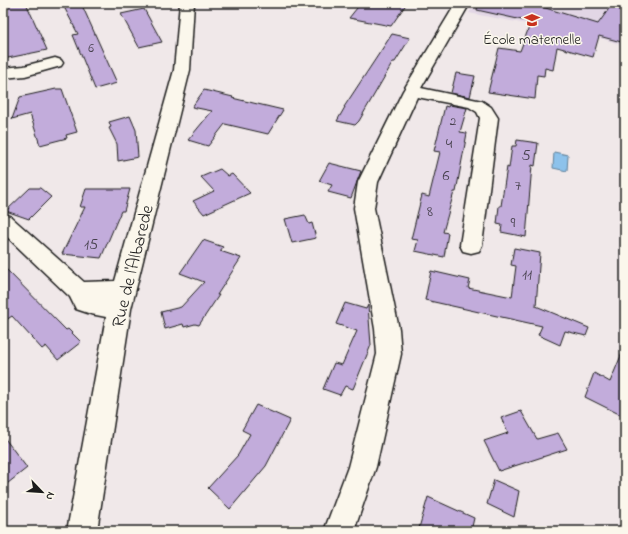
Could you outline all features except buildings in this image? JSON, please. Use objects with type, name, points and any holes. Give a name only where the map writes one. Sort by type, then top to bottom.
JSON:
[{"type":"street","name":"Rue de l'Albarede","points":[[82,531],[121,300],[182,70],[187,3]]},
{"type":"street","points":[[339,531],[362,467],[389,354],[387,329],[364,208],[368,182],[411,91],[463,3]]},
{"type":"street","points":[[3,72],[25,71],[55,63]]},
{"type":"street","points":[[411,91],[482,106],[489,118],[471,245]]},
{"type":"street","points":[[3,221],[79,292],[84,302],[91,305],[121,300]]},
{"type":"shaded area","points":[[475,3],[625,3],[625,46],[597,37],[469,13]]},
{"type":"water","points":[[554,152],[568,155],[567,171],[553,168]]},
{"type":"place","name":"École maternelle","points":[[532,20]]}]
